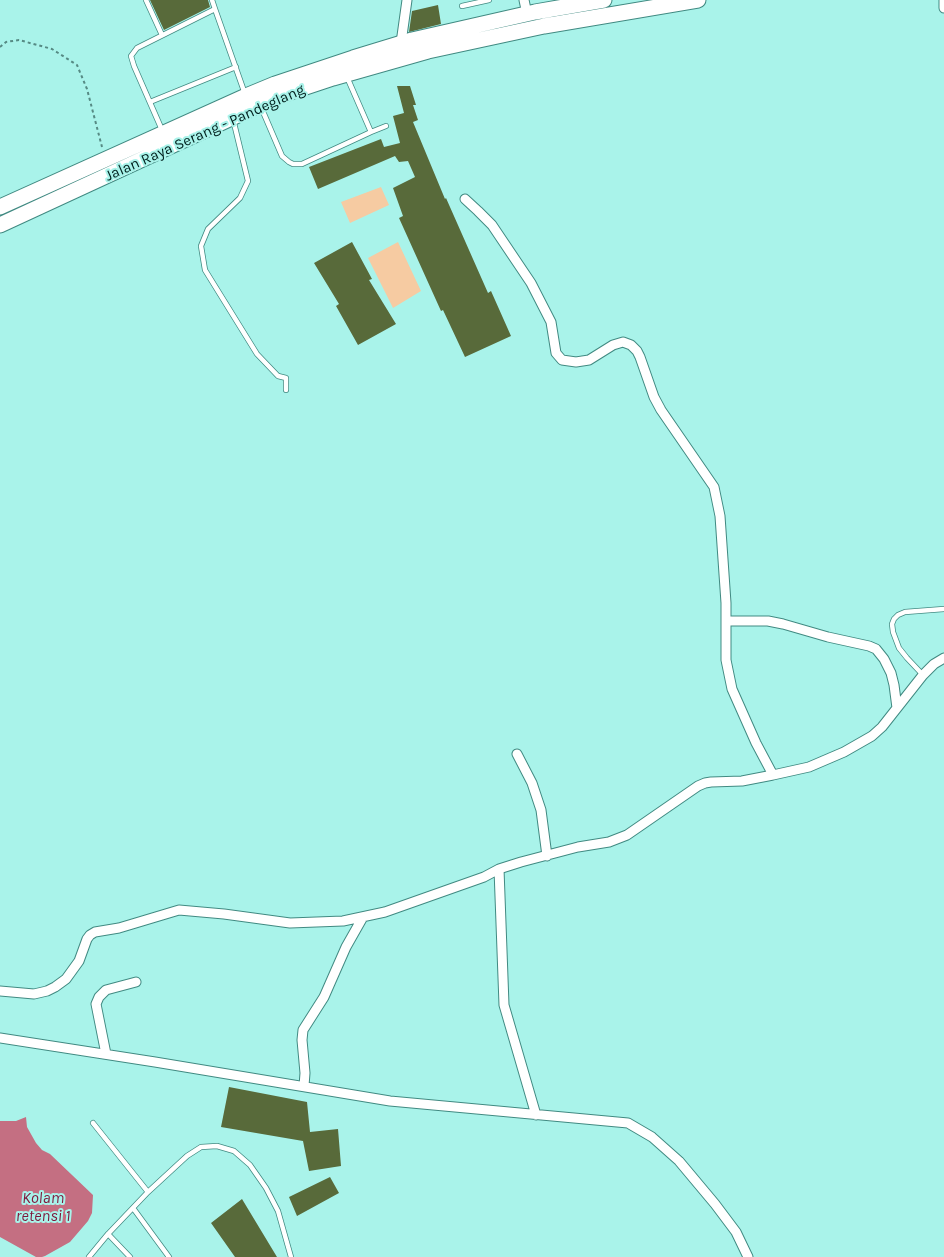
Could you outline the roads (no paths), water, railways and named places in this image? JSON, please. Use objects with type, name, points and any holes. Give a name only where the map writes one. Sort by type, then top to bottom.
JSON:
[{"type":"highway","name":"Jalan Raya Serang - Pandeglang","points":[[0,207],[246,96],[264,99],[293,92],[346,74],[526,7],[544,11],[604,0]]},
{"type":"highway","name":"Jalan Raya Serang - Pandeglang","points":[[0,225],[233,118],[264,99],[353,58],[401,44],[426,44],[544,26],[669,3],[698,0]]},
{"type":"highway","points":[[544,11],[544,26]]},
{"type":"street","points":[[401,44],[407,0]]},
{"type":"street","points":[[944,0],[944,8]]},
{"type":"street","points":[[465,199],[492,225],[531,283],[551,322],[556,353],[562,360],[576,362],[588,360],[613,345],[623,342],[631,345],[637,351],[654,397],[661,410],[714,487],[720,516],[727,621],[726,660],[732,689],[756,743],[773,775]]},
{"type":"street","points":[[727,621],[768,621],[876,649],[884,659],[891,673],[897,708]]},
{"type":"street","points":[[0,991],[34,994],[47,991],[66,979],[79,961],[87,939],[90,935],[95,932],[118,928],[179,910],[224,914],[290,923],[343,921],[392,909],[484,877],[499,869],[578,847],[609,842],[627,835],[698,786],[705,783],[742,781],[809,767],[844,752],[872,736],[882,727],[923,675],[944,658]]},
{"type":"street","points":[[516,754],[532,783],[541,810],[547,856]]},
{"type":"street","points":[[499,869],[504,1005],[536,1115]]},
{"type":"street","points":[[304,1086],[305,1072],[302,1040],[303,1030],[324,997],[346,947],[363,917]]},
{"type":"street","points":[[106,1054],[96,1004],[99,997],[106,990],[136,982]]},
{"type":"street","points":[[0,1038],[390,1101],[628,1124],[652,1137],[679,1161],[736,1232],[748,1257]]},
{"type":"lane","points":[[146,0],[162,35]]},
{"type":"lane","points":[[212,0],[246,96]]},
{"type":"lane","points":[[462,6],[489,0]]},
{"type":"lane","points":[[170,147],[131,56],[137,48],[216,9]]},
{"type":"lane","points":[[150,102],[236,67]]},
{"type":"lane","points":[[346,74],[371,132]]},
{"type":"lane","points":[[264,99],[282,156],[293,164],[302,164],[386,126]]},
{"type":"lane","points":[[233,118],[248,181],[240,198],[208,229],[201,246],[205,270],[257,354],[278,376],[286,378],[286,390]]},
{"type":"lane","points":[[923,675],[899,648],[893,632],[892,624],[894,618],[905,612],[944,609]]},
{"type":"lane","points":[[93,1123],[148,1192]]},
{"type":"lane","points":[[89,1257],[108,1234],[148,1192],[187,1156],[201,1147],[217,1146],[234,1151],[250,1165],[266,1188],[278,1211],[291,1257]]},
{"type":"lane","points":[[133,1208],[169,1257]]},
{"type":"lane","points":[[108,1234],[130,1257]]},
{"type":"water","name":"Kolam retensi 1","points":[[26,1117],[27,1127],[36,1143],[42,1150],[50,1154],[93,1195],[92,1213],[88,1221],[70,1242],[42,1257],[36,1257],[0,1237],[0,1121],[16,1121]]}]
